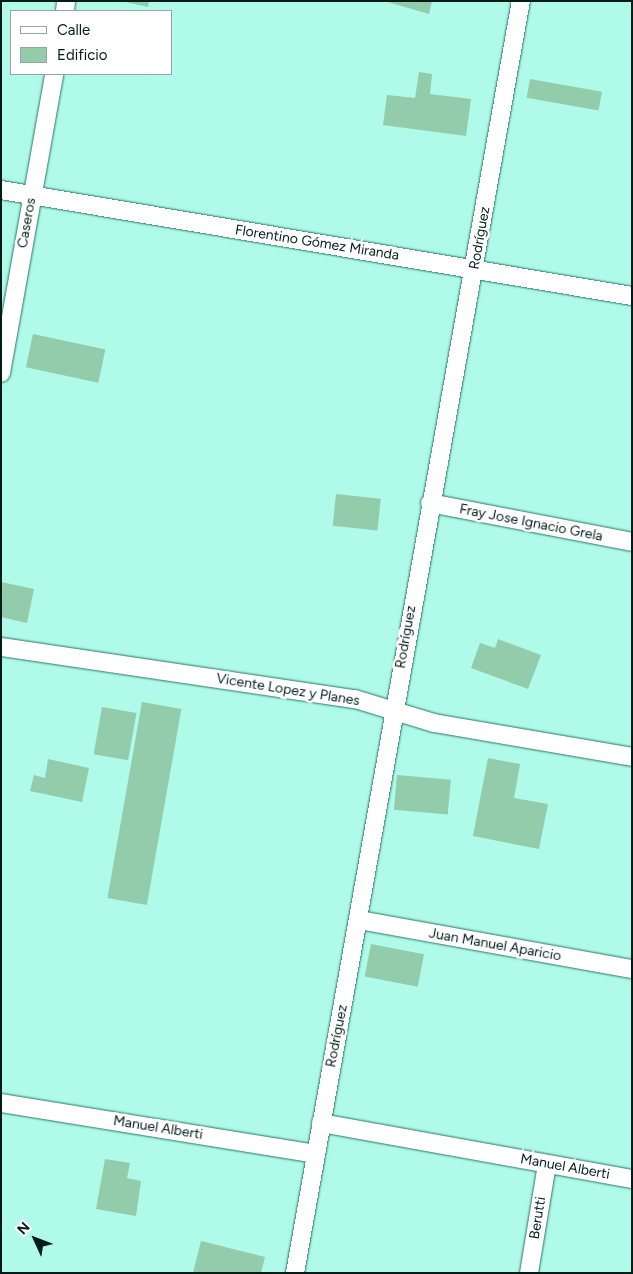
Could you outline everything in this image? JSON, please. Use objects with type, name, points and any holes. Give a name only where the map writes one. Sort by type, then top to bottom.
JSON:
[{"type":"street","name":"Rodríguez","points":[[295,1273],[359,920],[430,503],[474,269],[521,1]]},
{"type":"street","name":"Caseros","points":[[1,372],[54,75]]},
{"type":"street","name":"Florentino Gómez Miranda","points":[[1,190],[632,296]]},
{"type":"street","name":"Fray Jose Ignacio Grela","points":[[430,503],[632,542]]},
{"type":"street","name":"Vicente Lopez y Planes","points":[[1,647],[354,699],[393,712],[632,757]]},
{"type":"street","name":"Juan Manuel Aparicio","points":[[359,920],[632,969]]},
{"type":"street","name":"Manuel Alberti","points":[[1,1103],[316,1154]]},
{"type":"street","name":"Manuel Alberti","points":[[321,1123],[632,1179]]},
{"type":"street","name":"Berutti","points":[[529,1273],[547,1164]]},
{"type":"building","points":[[121,1],[149,1],[148,7]]},
{"type":"building","points":[[384,1],[432,1],[429,14]]},
{"type":"building","points":[[419,72],[432,74],[430,94],[471,99],[466,136],[383,125],[387,95],[415,98]]},
{"type":"building","points":[[530,79],[602,92],[599,110],[527,98]]},
{"type":"building","points":[[33,334],[105,349],[98,383],[26,367]]},
{"type":"building","points":[[336,494],[381,499],[377,531],[333,526]]},
{"type":"building","points":[[1,582],[34,589],[27,623],[1,617]]},
{"type":"building","points":[[498,639],[541,655],[528,689],[471,668],[480,643],[495,648]]},
{"type":"building","points":[[142,702],[181,709],[147,905],[107,898]]},
{"type":"building","points":[[102,707],[136,713],[128,760],[94,754]]},
{"type":"building","points":[[488,758],[520,764],[514,798],[548,804],[539,849],[473,836]]},
{"type":"building","points":[[48,759],[89,768],[82,802],[30,791],[34,775],[45,778]]},
{"type":"building","points":[[397,775],[451,780],[448,815],[394,810]]},
{"type":"building","points":[[371,944],[424,954],[418,987],[365,976]]},
{"type":"building","points":[[105,1159],[130,1163],[127,1178],[141,1181],[136,1216],[96,1209]]},
{"type":"building","points":[[201,1241],[265,1257],[261,1273],[193,1273]]}]
